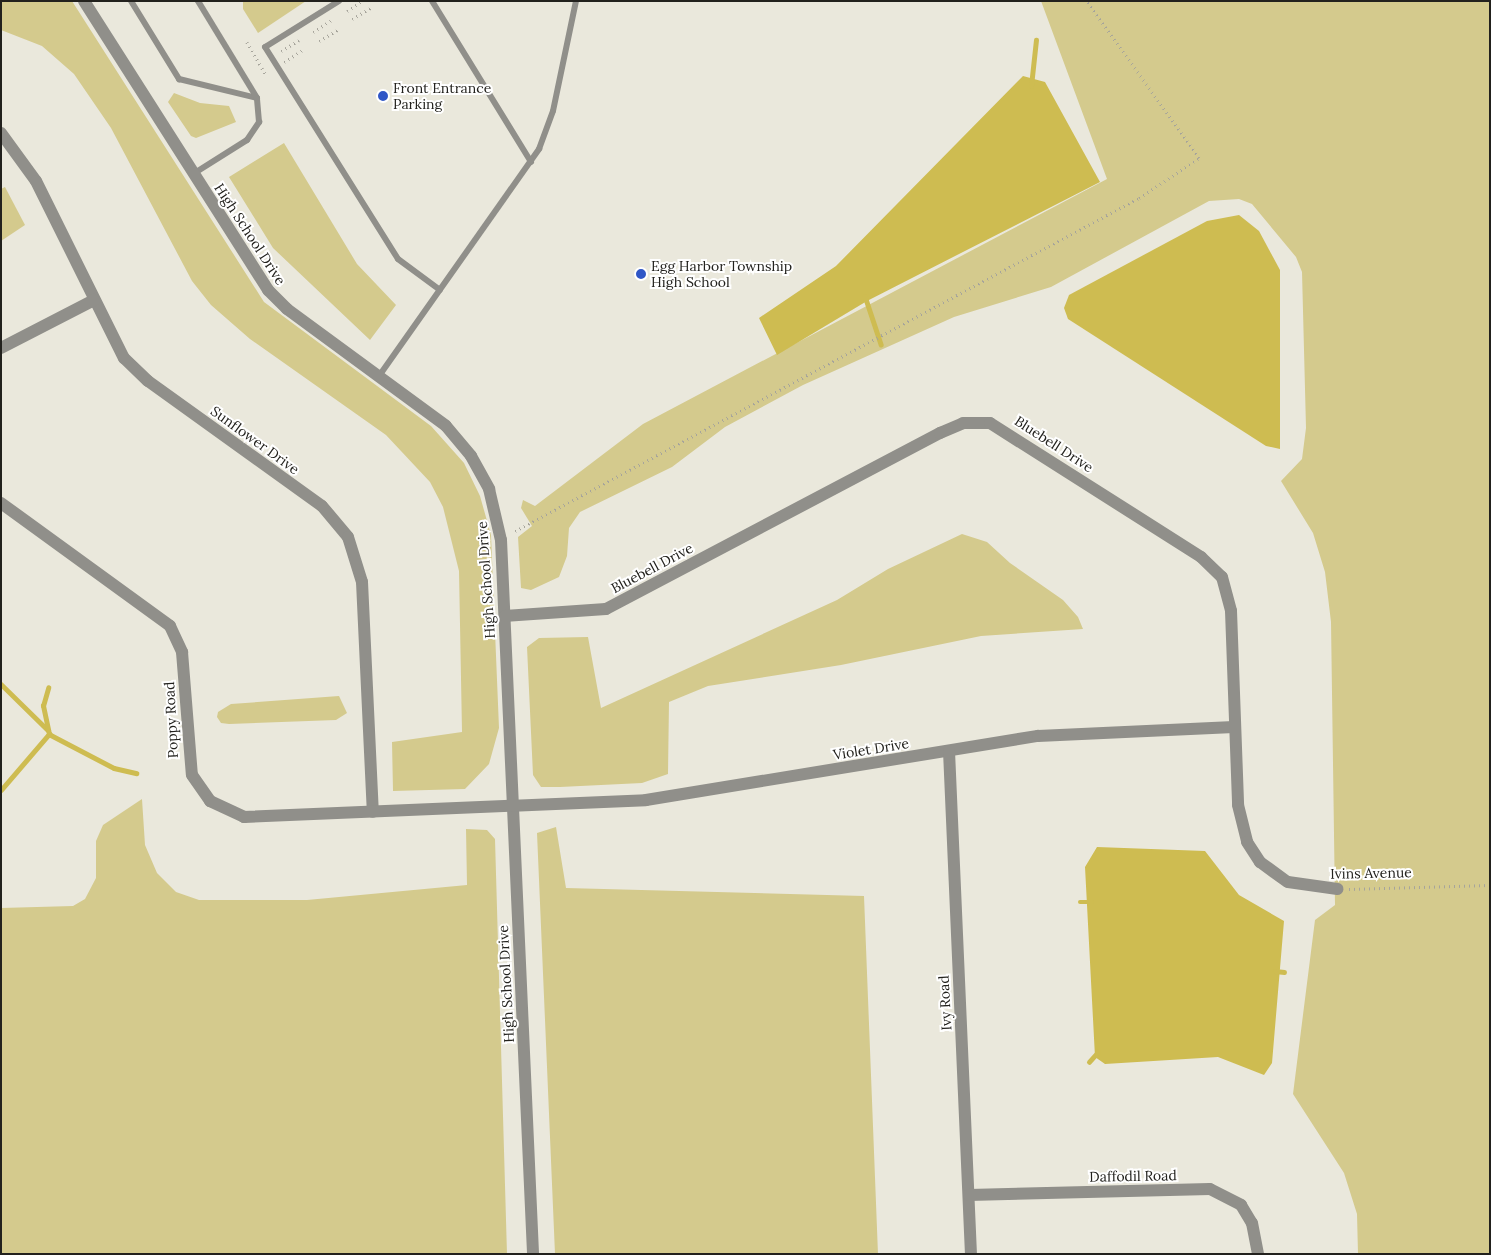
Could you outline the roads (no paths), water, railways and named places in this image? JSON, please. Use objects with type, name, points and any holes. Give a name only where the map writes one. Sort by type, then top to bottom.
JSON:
[{"type":"street","name":"High School Drive","points":[[84,1],[193,174],[276,300],[446,426],[483,477],[500,528],[533,1254]]},
{"type":"street","name":"Sunflower Drive","points":[[1,133],[36,181],[117,348],[132,366],[322,506],[348,537],[362,582],[373,812]]},
{"type":"street","points":[[1,348],[94,300]]},
{"type":"street","name":"Bluebell Drive","points":[[505,616],[606,609],[940,433],[963,423],[990,423],[1201,557],[1222,577],[1231,611],[1234,727],[1241,825],[1260,862]]},
{"type":"street","name":"Poppy Road","points":[[1,503],[170,626],[182,652],[190,768],[210,801],[228,813],[251,818],[513,806]]},
{"type":"street","name":"Violet Drive","points":[[513,806],[646,800],[1038,736],[1234,727]]},
{"type":"street","name":"Ivy Road","points":[[949,751],[971,1254]]},
{"type":"street","name":"Ivins Avenue","points":[[1260,862],[1288,882],[1338,889]]},
{"type":"street","name":"Daffodil Road","points":[[969,1195],[1210,1189],[1241,1204],[1252,1223],[1258,1254]]},
{"type":"lane","points":[[131,1],[179,79],[257,98]]},
{"type":"lane","points":[[193,174],[252,136],[259,122],[257,98],[198,1]]},
{"type":"lane","points":[[339,1],[265,47],[398,259],[440,290]]},
{"type":"lane","points":[[432,1],[531,162]]},
{"type":"lane","points":[[379,376],[531,162],[548,127],[576,1]]},
{"type":"waterway","points":[[1031,86],[1036,40]]},
{"type":"waterway","points":[[865,296],[881,344]]},
{"type":"waterway","points":[[1,684],[48,730]]},
{"type":"waterway","points":[[1,790],[49,734],[43,706],[48,688]]},
{"type":"waterway","points":[[49,734],[114,768],[136,773]]},
{"type":"waterway","points":[[1080,902],[1092,902]]},
{"type":"waterway","points":[[1275,971],[1284,972]]},
{"type":"waterway","points":[[1089,1062],[1098,1052]]},
{"type":"place","name":"Front Entrance Parking","points":[[383,96]]},
{"type":"place","name":"Egg Harbor Township High School","points":[[641,274]]}]
